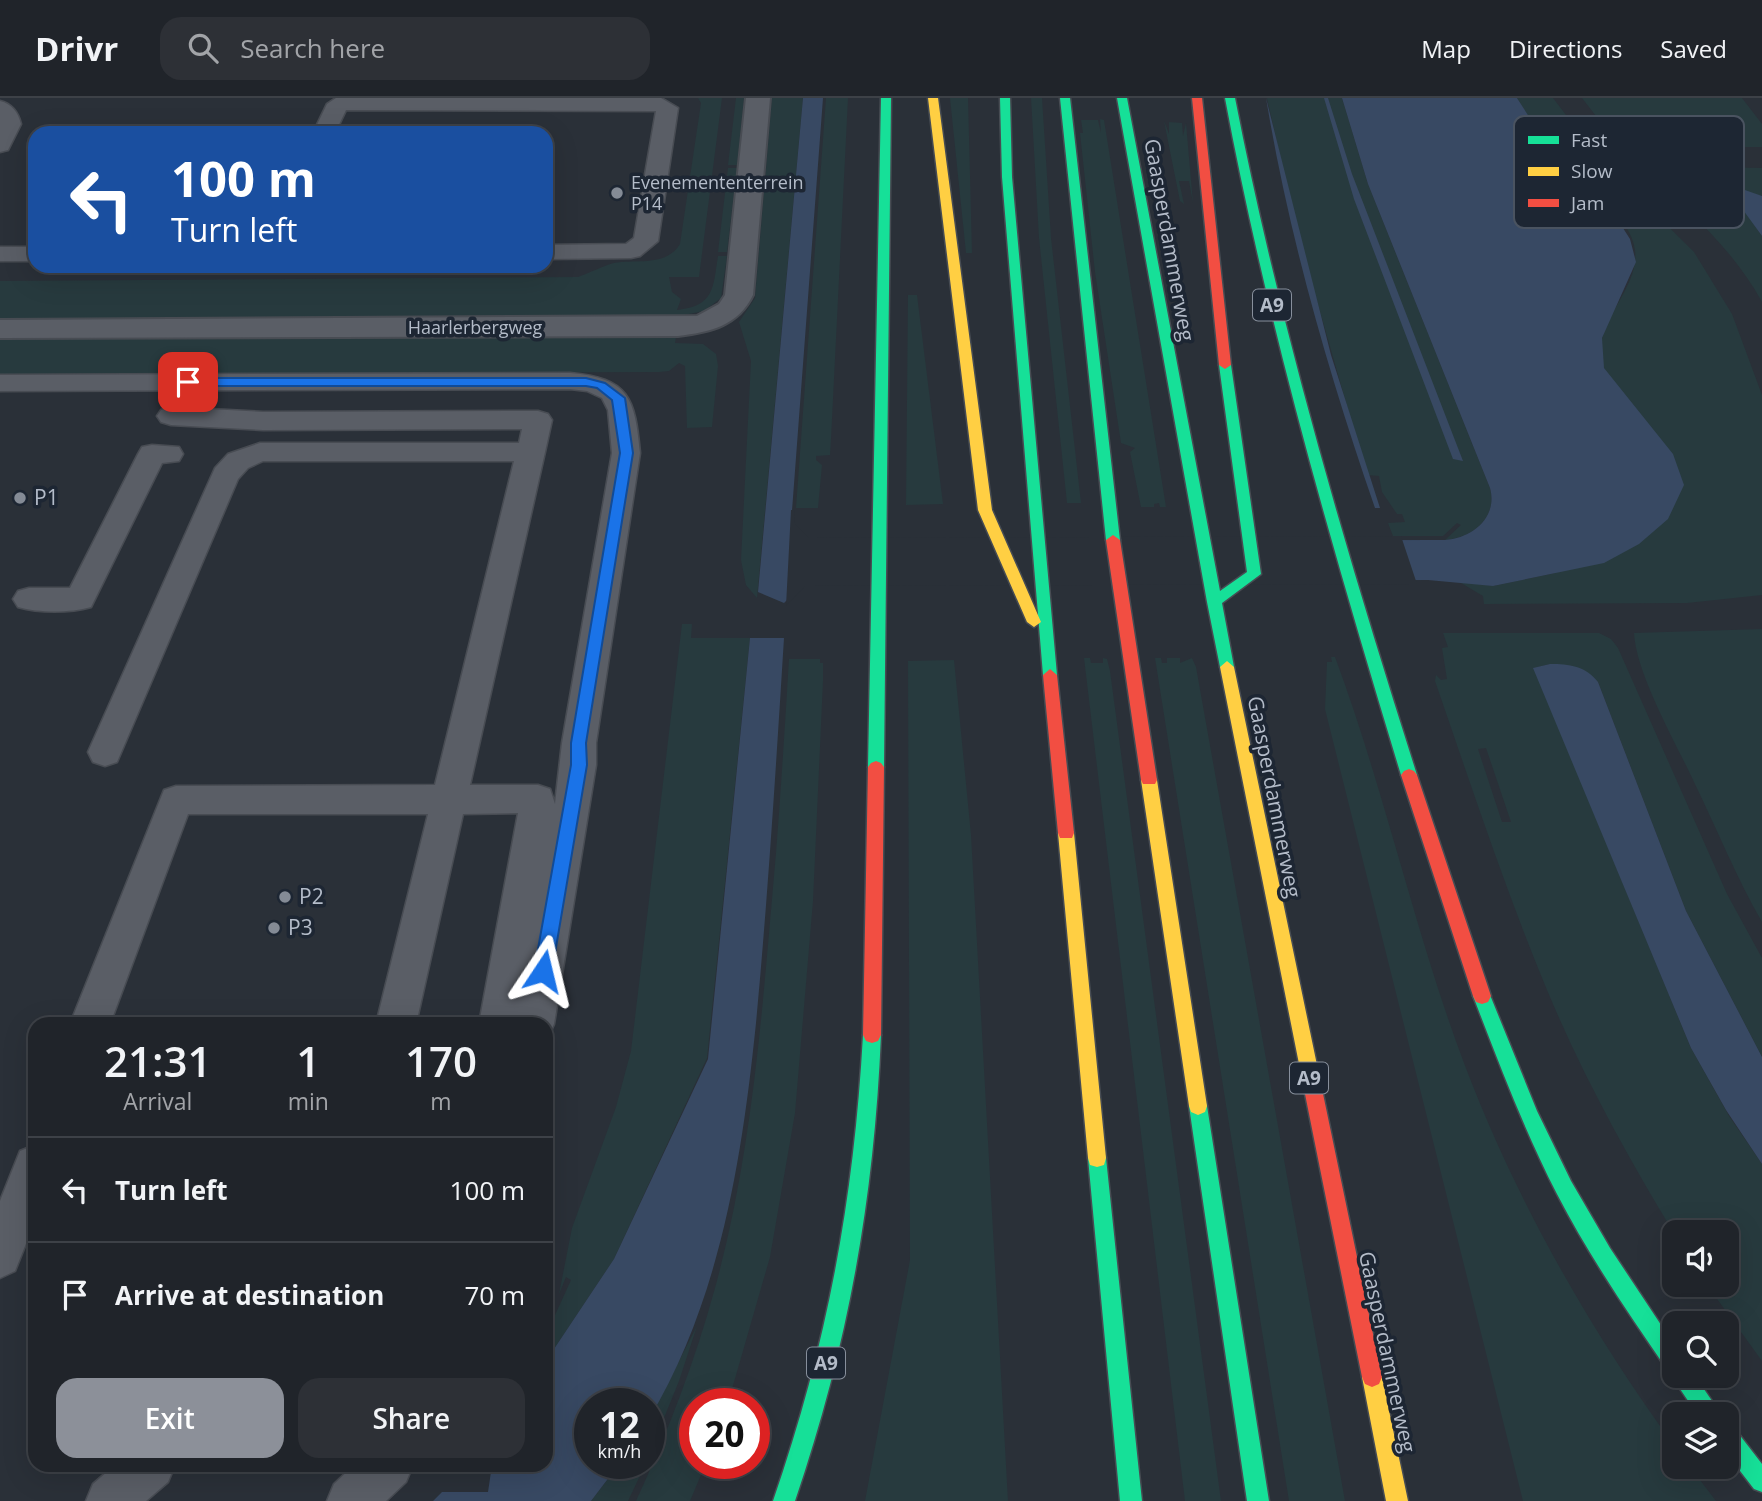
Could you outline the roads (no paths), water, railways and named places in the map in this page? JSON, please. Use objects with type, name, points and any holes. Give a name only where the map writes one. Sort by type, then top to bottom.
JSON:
[{"type":"highway","name":"A9","points":[[784,1501],[808,1431],[838,1317],[856,1223],[864,1154],[874,1006],[877,510],[886,98]]},
{"type":"highway","points":[[933,98],[985,510],[1049,656]]},
{"type":"highway","points":[[1005,98],[1007,177],[1034,509],[1131,1501]]},
{"type":"highway","points":[[1065,98],[1108,509],[1258,1501]]},
{"type":"highway","name":"Gaasperdammerweg","points":[[1122,98],[1214,602],[1396,1501]]},
{"type":"highway","points":[[1197,98],[1218,316],[1254,574],[1214,602]]},
{"type":"highway","name":"A9","points":[[1230,98],[1256,237],[1284,357],[1325,509],[1469,964],[1506,1062],[1571,1200],[1632,1304],[1662,1346]]},
{"type":"highway","points":[[1739,1452],[1762,1481]]},
{"type":"street","name":"Haarlerbergweg","points":[[0,329],[678,327],[705,323],[726,313],[739,295],[758,98]]},
{"type":"lane","points":[[327,126],[338,104],[655,103],[667,108],[646,241],[631,250],[553,252]]},
{"type":"lane","points":[[0,107],[8,115],[10,124],[0,145]]},
{"type":"lane","points":[[0,254],[28,254]]},
{"type":"lane","points":[[29,599],[80,599],[160,454],[171,415],[188,382]]},
{"type":"lane","points":[[0,383],[578,382],[601,386],[618,398],[626,453],[579,743],[579,765],[535,1017]]},
{"type":"lane","points":[[171,415],[263,421],[538,420],[398,1017]]},
{"type":"lane","points":[[105,752],[225,475],[238,461],[260,452],[531,452]]},
{"type":"lane","points":[[93,1017],[176,800],[538,799],[500,1017]]},
{"type":"lane","points":[[0,1256],[28,1184]]},
{"type":"lane","points":[[110,1501],[143,1472]]},
{"type":"lane","points":[[351,1501],[382,1472]]},
{"type":"water","points":[[803,98],[823,98],[791,524],[807,541],[1445,540],[1474,530],[1487,517],[1492,498],[1490,488],[1368,184],[1342,98],[1517,98],[1528,116],[1514,116],[1514,228],[1623,228],[1630,239],[1636,262],[1602,338],[1604,368],[1673,454],[1684,485],[1668,519],[1639,544],[1604,563],[1493,586],[1428,580],[804,583],[784,603],[758,592]]},
{"type":"water","points":[[1266,98],[1331,355],[1380,508],[1375,508],[1326,356],[1298,254]]},
{"type":"water","points":[[1324,98],[1328,98],[1352,174],[1463,461],[1453,459],[1354,199]]},
{"type":"water","points":[[1744,190],[1762,196],[1762,236],[1744,211]]},
{"type":"water","points":[[750,638],[784,638],[764,927],[750,1074],[735,1177],[724,1227],[694,1326],[665,1388],[574,1388],[574,1479],[608,1479],[591,1501],[433,1501],[442,1492],[488,1492],[491,1472],[553,1472],[553,1350],[614,1259],[708,1059]]},
{"type":"water","points":[[1550,664],[1577,667],[1588,672],[1598,682],[1686,911],[1762,1057],[1762,1164],[1726,1110],[1691,1048],[1533,668]]},
{"type":"place","name":"Evenemententerrein P14","points":[[617,193]]},
{"type":"place","name":"P1","points":[[20,498]]},
{"type":"place","name":"P2","points":[[285,897]]},
{"type":"place","name":"P3","points":[[274,928]]}]
